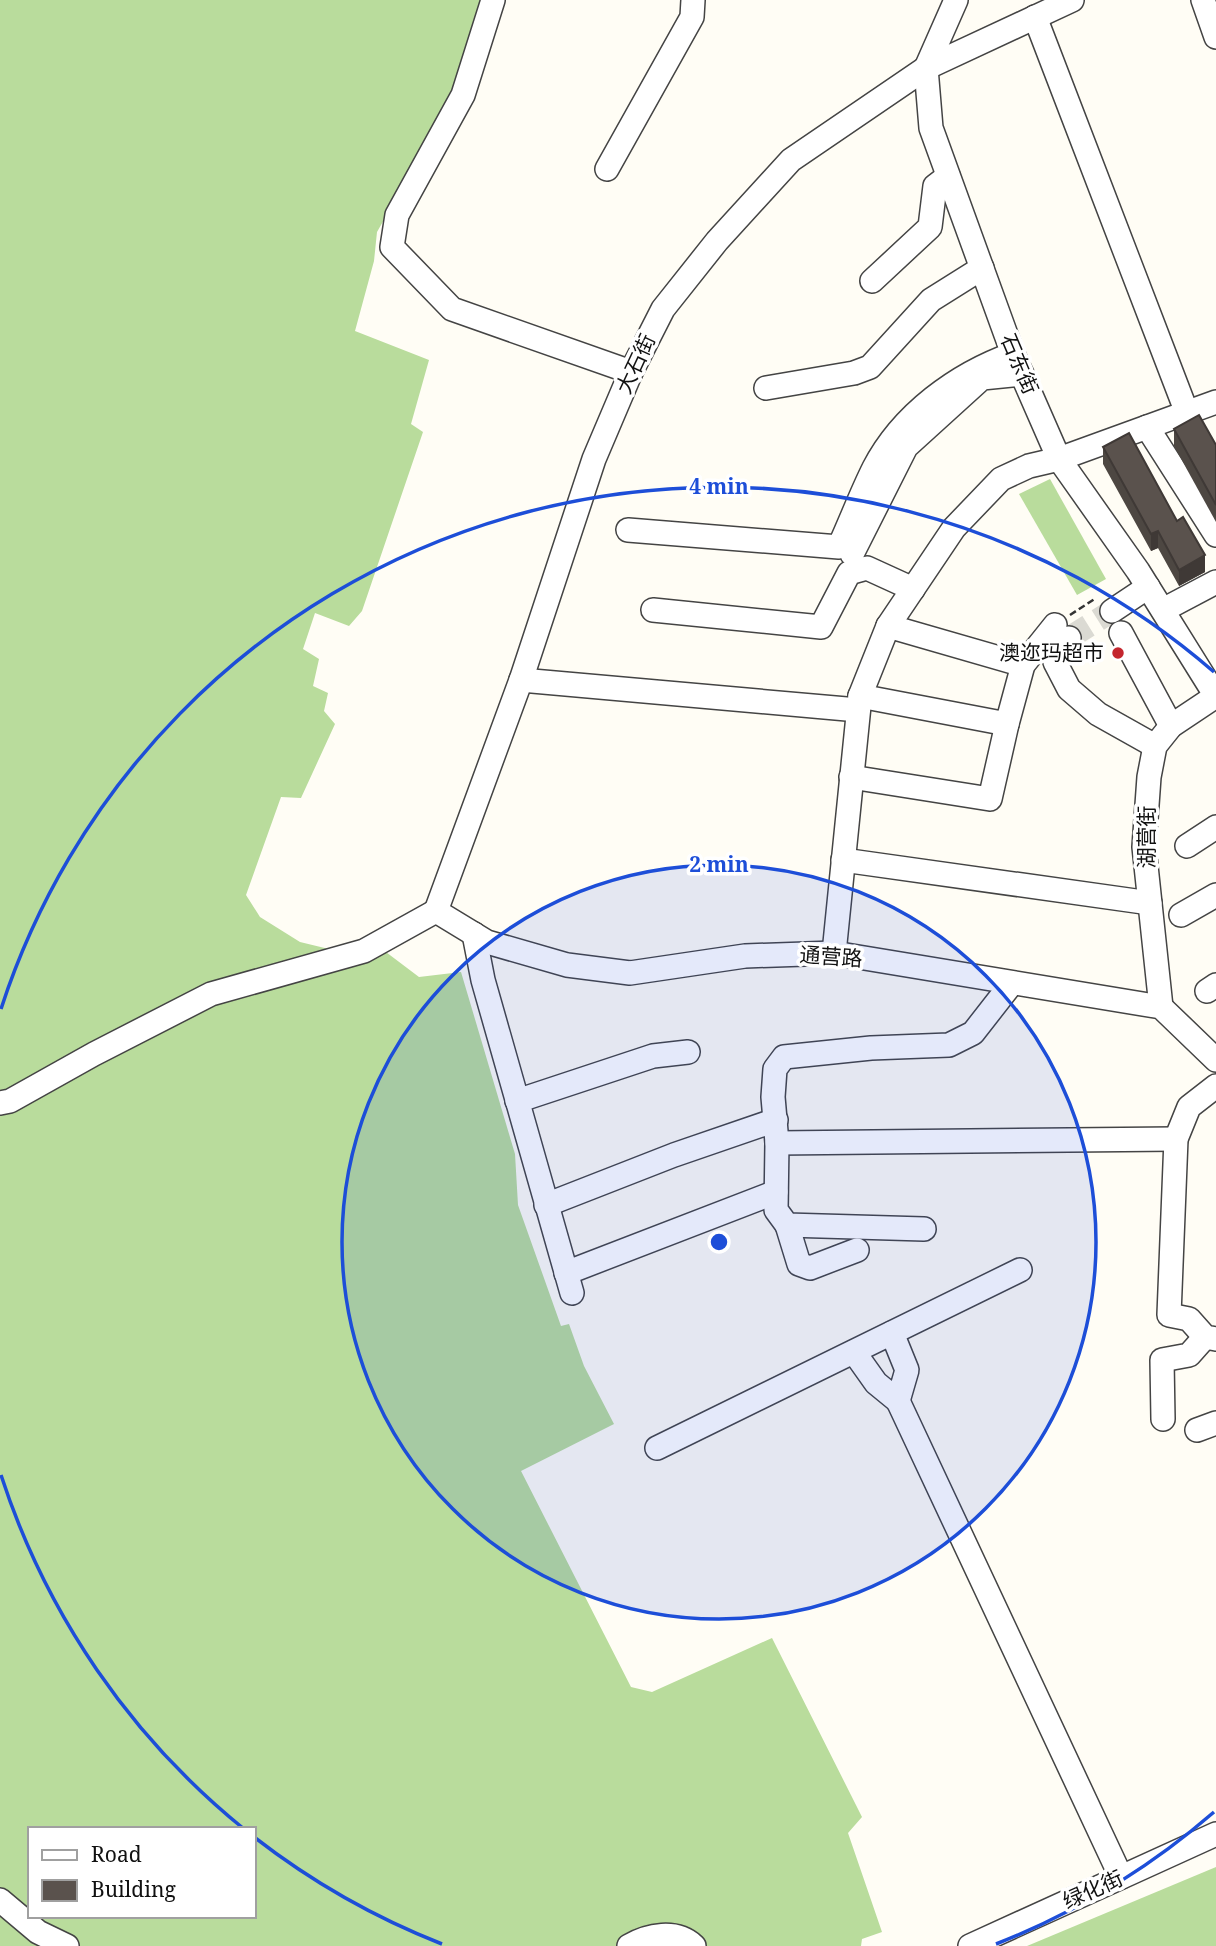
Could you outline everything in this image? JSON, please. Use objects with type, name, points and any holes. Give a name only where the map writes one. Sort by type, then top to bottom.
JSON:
[{"type":"street","points":[[493,0],[463,95],[397,215],[391,247],[452,309],[631,372]]},
{"type":"street","points":[[607,169],[692,17],[693,0]]},
{"type":"street","name":"石东街","points":[[956,0],[926,68],[930,128],[1017,364],[1059,459],[1148,587],[1216,696]]},
{"type":"street","name":"大石街","points":[[436,911],[521,680],[594,459],[631,372],[663,309],[716,241],[791,160],[926,68],[1072,0]]},
{"type":"street","points":[[1035,17],[1187,413]]},
{"type":"street","points":[[872,281],[930,227],[935,186],[948,176]]},
{"type":"street","points":[[766,388],[854,373],[870,367],[931,300],[982,268]]},
{"type":"street","points":[[628,530],[839,547],[876,466],[918,409],[986,363],[1017,364]]},
{"type":"street","points":[[852,554],[906,447],[982,378],[1017,364]]},
{"type":"street","points":[[834,953],[859,703],[888,626],[954,528],[1001,479],[1029,466],[1059,459],[1216,402]]},
{"type":"street","points":[[1147,427],[1216,535]]},
{"type":"street","points":[[653,610],[821,627],[849,573],[867,568],[913,589]]},
{"type":"street","points":[[1163,610],[1216,582]]},
{"type":"street","points":[[1112,611],[1148,587]]},
{"type":"street","points":[[888,626],[1023,665]]},
{"type":"street","points":[[851,777],[990,799],[1006,724],[1023,665],[1062,632],[1055,662],[1069,689],[1098,714],[1155,746]]},
{"type":"street","points":[[1121,633],[1171,726]]},
{"type":"street","points":[[521,680],[859,703],[1006,724]]},
{"type":"street","name":"湖营街","points":[[1161,1007],[1144,847],[1149,777],[1155,746],[1171,726],[1216,696]]},
{"type":"street","points":[[1187,846],[1216,827]]},
{"type":"street","points":[[844,860],[1150,903]]},
{"type":"street","points":[[1181,915],[1216,895]]},
{"type":"street","points":[[0,1103],[10,1101],[211,995],[364,951],[436,911]]},
{"type":"street","name":"通营路","points":[[436,911],[487,942],[567,965],[630,973],[745,956],[834,953],[1161,1007]]},
{"type":"street","points":[[474,934],[482,980],[569,1283],[776,1192]]},
{"type":"street","points":[[857,1250],[810,1268],[799,1264],[787,1225],[776,1210],[777,1143],[773,1097],[775,1069],[784,1057],[871,1048],[949,1045],[973,1032],[1012,982]]},
{"type":"street","points":[[1161,1007],[1216,1060]]},
{"type":"street","points":[[517,1101],[653,1056],[688,1052]]},
{"type":"street","points":[[1163,1419],[1162,1360],[1189,1355],[1210,1338],[1189,1319],[1169,1315],[1176,1139],[1189,1107],[1216,1086]]},
{"type":"street","points":[[546,1205],[674,1155],[776,1120]]},
{"type":"street","points":[[777,1143],[1176,1139]]},
{"type":"street","points":[[787,1225],[924,1229]]},
{"type":"street","points":[[657,1448],[1020,1270]]},
{"type":"street","points":[[892,1333],[907,1370],[898,1401]]},
{"type":"street","points":[[853,1352],[876,1383],[898,1401],[1121,1877]]},
{"type":"street","name":"绿化街","points":[[970,1946],[1216,1834]]},
{"type":"street","points":[[0,1900],[38,1932],[67,1946]]},
{"type":"street","points":[[629,1946],[643,1938],[672,1935],[694,1946]]},
{"type":"green space","points":[[0,0],[485,0],[451,102],[377,232],[374,261],[355,331],[429,360],[411,424],[423,432],[362,611],[349,626],[315,613],[303,649],[319,659],[313,686],[328,693],[324,711],[335,724],[301,798],[281,797],[246,895],[260,917],[300,942],[333,950],[370,940],[419,977],[461,972],[515,1154],[518,1205],[561,1326],[569,1324],[584,1366],[614,1424],[521,1471],[631,1687],[652,1692],[772,1638],[862,1817],[848,1833],[882,1932],[862,1939],[861,1946],[0,1946]]},
{"type":"green space","points":[[1050,479],[1106,579],[1077,595],[1019,494]]},
{"type":"green space","points":[[1216,1867],[1216,1946],[1027,1946]]},
{"type":"building","points":[[1199,415],[1216,445],[1216,505],[1174,429]]},
{"type":"building","points":[[1129,433],[1177,521],[1183,517],[1205,555],[1179,570],[1158,531],[1151,534],[1103,447]]},
{"type":"tunnel","points":[[1069,638],[1112,611]]},
{"type":"place","name":"澳迩玛超市","points":[[1118,653]]}]
